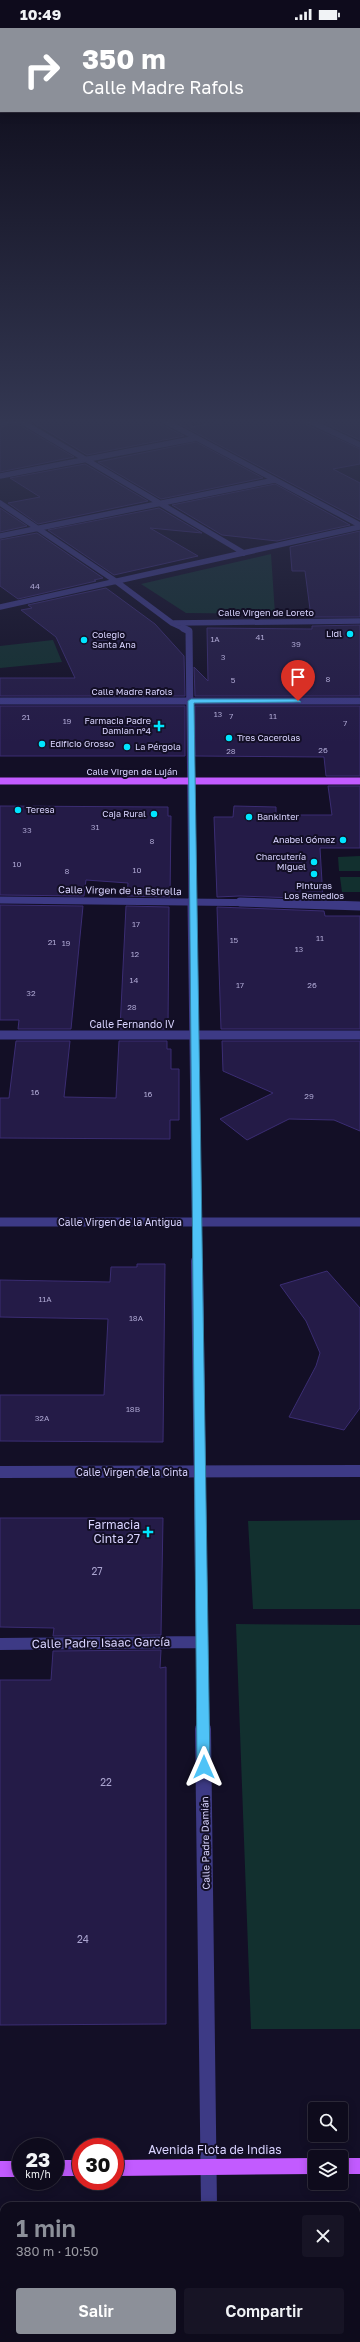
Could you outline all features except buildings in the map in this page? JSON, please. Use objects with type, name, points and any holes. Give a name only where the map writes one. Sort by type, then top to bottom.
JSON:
[{"type":"main road","name":"Calle Virgen de Luján","points":[[0,782],[360,781]]},
{"type":"main road","name":"Avenida Flota de Indias","points":[[124,2168],[308,2166]]},
{"type":"main road","points":[[348,2166],[360,2166]]},
{"type":"main road","points":[[0,2169],[12,2169]]},
{"type":"street","points":[[0,536],[42,527]]},
{"type":"street","points":[[200,527],[244,553]]},
{"type":"street","points":[[0,607],[117,582],[356,527]]},
{"type":"street","name":"Calle Padre Damián","points":[[37,528],[117,582],[172,623],[189,631],[209,2202]]},
{"type":"street","name":"Calle Virgen de Loreto","points":[[172,623],[360,622]]},
{"type":"street","name":"Calle Madre Rafols","points":[[0,701],[360,701]]},
{"type":"street","name":"Calle Virgen de la Estrella","points":[[0,900],[193,901],[360,906]]},
{"type":"street","name":"Calle Fernando IV","points":[[0,1036],[360,1035]]},
{"type":"street","name":"Calle Virgen de la Antigua","points":[[0,1222],[360,1222]]},
{"type":"street","name":"Calle Virgen de la Cinta","points":[[0,1472],[360,1471]]},
{"type":"street","name":"Calle Padre Isaac García","points":[[0,1644],[202,1642]]},
{"type":"green space","points":[[271,554],[275,614],[186,613],[141,584]]},
{"type":"green space","points":[[53,640],[62,662],[0,668],[0,646]]},
{"type":"green space","points":[[360,856],[360,871],[339,871],[338,857]]},
{"type":"green space","points":[[340,877],[360,877],[360,892],[342,892]]},
{"type":"green space","points":[[360,1520],[360,1609],[253,1609],[248,1521]]},
{"type":"green space","points":[[236,1624],[360,1625],[360,2029],[251,2029]]},
{"type":"place","name":"Lidl","points":[[350,634]]},
{"type":"place","name":"Colegio Santa Ana","points":[[84,640]]},
{"type":"place","name":"Farmacia Padre Damian nº4","points":[[159,726]]},
{"type":"place","name":"Tres Cacerolas","points":[[229,738]]},
{"type":"place","name":"Edificio Grosso","points":[[42,744]]},
{"type":"place","name":"La Pérgola","points":[[127,747]]},
{"type":"place","name":"Teresa","points":[[18,810]]},
{"type":"place","name":"Caja Rural","points":[[154,814]]},
{"type":"place","name":"Bankinter","points":[[249,817]]},
{"type":"place","name":"Anabel Gómez","points":[[343,840]]},
{"type":"place","name":"Charcutería Miguel","points":[[314,862]]},
{"type":"place","name":"Pinturas Los Remedios","points":[[314,874]]},
{"type":"place","name":"Farmacia Cinta 27","points":[[148,1532]]},
{"type":"route","points":[[204,1767],[193,901],[190,781],[191,701],[298,701]]}]
